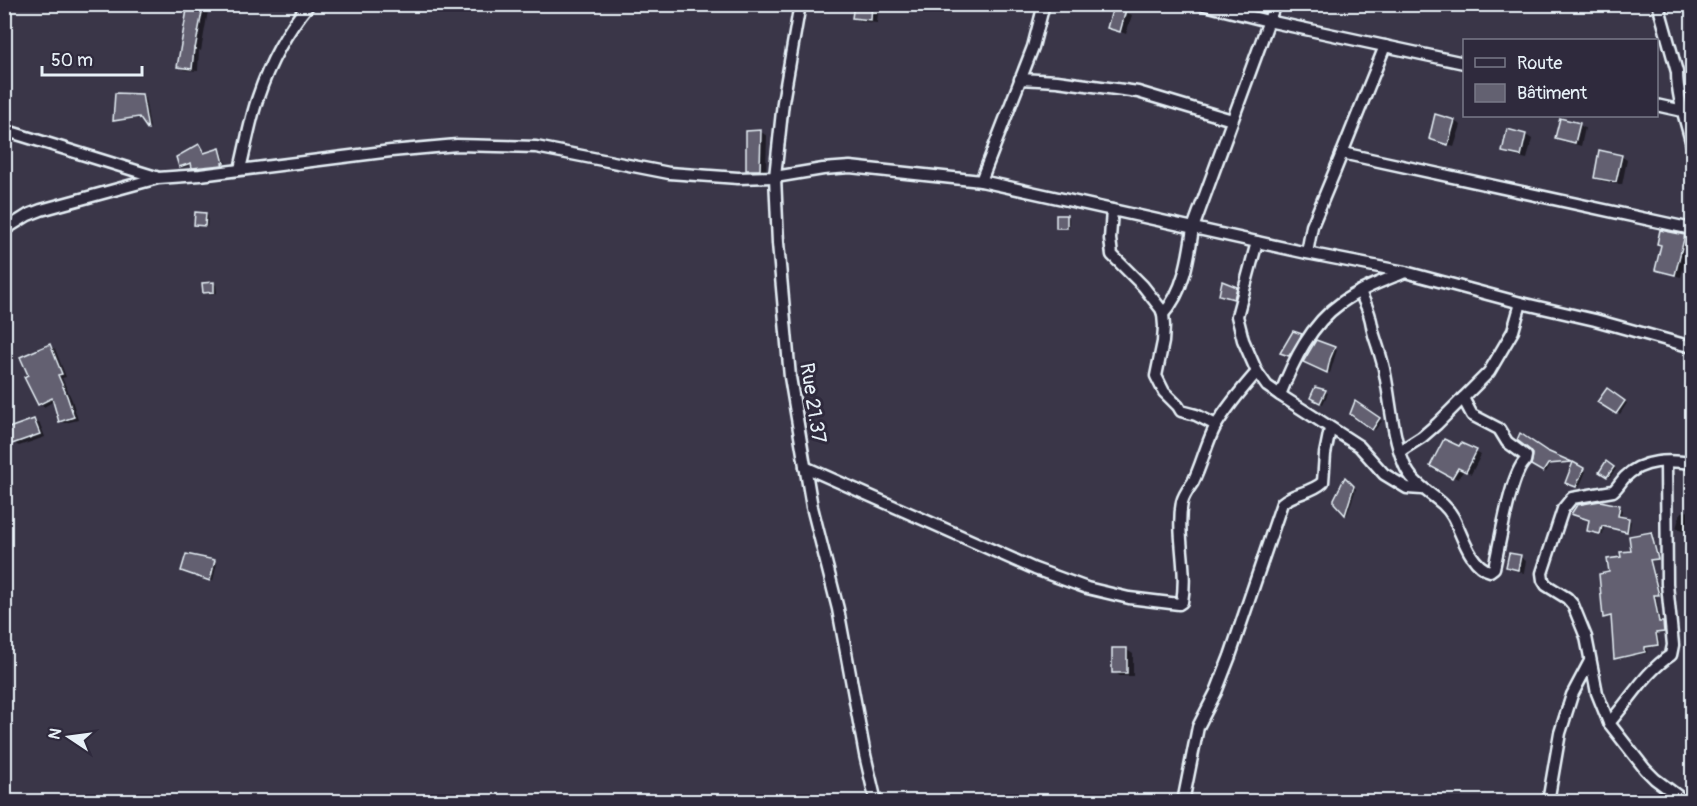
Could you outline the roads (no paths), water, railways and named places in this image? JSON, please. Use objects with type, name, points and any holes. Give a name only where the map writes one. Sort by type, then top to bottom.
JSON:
[{"type":"street","points":[[240,169],[257,99],[270,67],[309,4]]},
{"type":"street","name":"Rue 21.37","points":[[800,4],[783,102],[775,177],[778,243],[790,377],[812,507],[838,609],[865,755],[876,801]]},
{"type":"street","points":[[981,181],[1033,47],[1044,4]]},
{"type":"street","points":[[1201,4],[1268,21],[1463,63]]},
{"type":"street","points":[[1163,314],[1170,307],[1183,275],[1190,254],[1193,228],[1275,4]]},
{"type":"street","points":[[1658,4],[1677,72],[1677,82],[1692,145]]},
{"type":"street","points":[[1307,253],[1311,226],[1385,46]]},
{"type":"street","points":[[1020,79],[1057,81],[1138,92],[1232,120]]},
{"type":"street","points":[[1658,105],[1683,111]]},
{"type":"street","points":[[4,130],[158,178]]},
{"type":"street","points":[[4,230],[41,210],[158,178],[457,145],[537,147],[669,173],[738,178],[775,177],[850,167],[981,181],[1307,253],[1405,272],[1692,347]]},
{"type":"street","points":[[1342,153],[1692,229]]},
{"type":"street","points":[[1112,210],[1110,239],[1112,255],[1155,300],[1163,314],[1163,342],[1156,376],[1164,392],[1181,411],[1196,415],[1216,425]]},
{"type":"street","points":[[1257,242],[1236,316],[1243,340],[1257,372],[1267,386],[1359,446],[1384,474],[1407,488],[1422,489]]},
{"type":"street","points":[[1280,395],[1307,338],[1340,303],[1360,291],[1405,272]]},
{"type":"street","points":[[1360,291],[1370,316],[1385,373],[1389,405],[1400,451],[1409,475],[1422,489],[1446,507],[1480,567],[1490,571],[1494,568],[1514,480],[1526,456],[1507,442],[1499,429],[1472,415],[1463,398]]},
{"type":"street","points":[[1400,451],[1437,424],[1489,372],[1514,331],[1521,303]]},
{"type":"street","points":[[805,467],[1035,569],[1087,588],[1129,598],[1179,604],[1182,602],[1185,586],[1182,501],[1216,425],[1257,372]]},
{"type":"street","points":[[1183,801],[1198,727],[1216,692],[1230,656],[1281,503],[1297,493],[1308,492],[1323,482],[1330,429]]},
{"type":"street","points":[[1609,723],[1628,702],[1645,676],[1672,651],[1667,584],[1666,462]]},
{"type":"street","points":[[1686,801],[1645,769],[1609,723],[1597,693],[1586,637],[1574,605],[1546,585],[1542,573],[1563,509],[1572,498],[1613,491],[1624,478],[1643,464],[1692,463]]},
{"type":"street","points":[[1548,801],[1560,733],[1572,695],[1590,662]]}]
